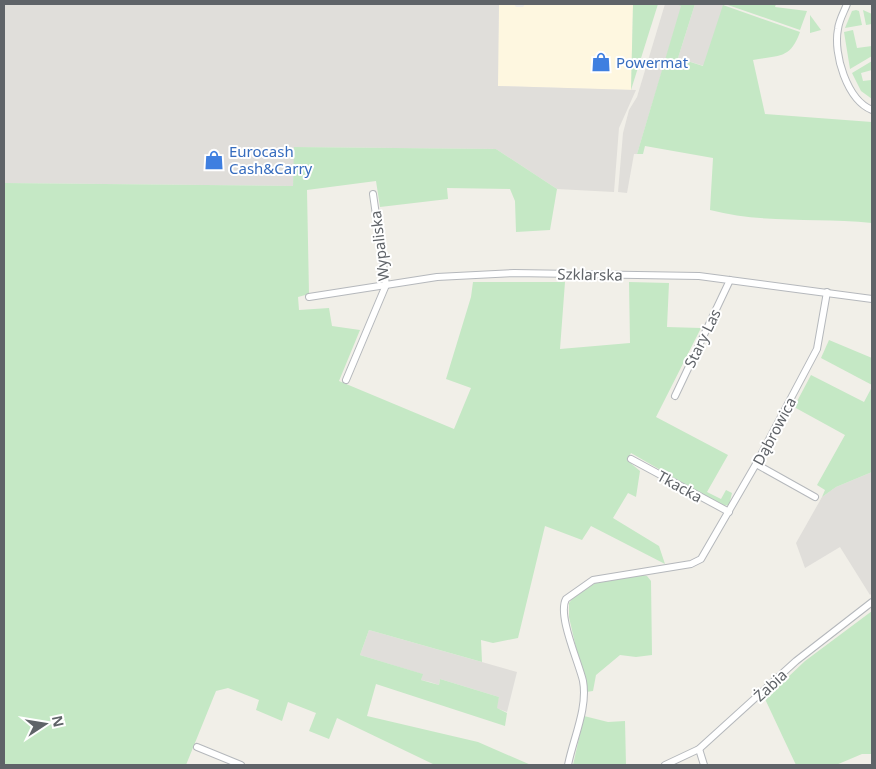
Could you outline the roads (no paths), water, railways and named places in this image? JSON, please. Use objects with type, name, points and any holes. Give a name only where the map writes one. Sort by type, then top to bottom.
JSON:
[{"type":"street","points":[[847,4],[837,31],[842,69],[853,96],[858,102],[872,110]]},
{"type":"street","name":"Wypaliska","points":[[346,380],[386,285],[373,194]]},
{"type":"street","name":"Szklarska","points":[[309,297],[472,273],[669,274],[730,280],[872,299]]},
{"type":"street","name":"Stary Las","points":[[674,396],[730,280]]},
{"type":"street","name":"Dąbrowica","points":[[568,765],[582,708],[583,682],[564,612],[566,599],[593,580],[696,562],[708,549],[817,349],[827,292]]},
{"type":"street","name":"Tkacka","points":[[631,459],[729,512]]},
{"type":"street","points":[[756,464],[815,497]]},
{"type":"street","name":"Żabia","points":[[665,765],[698,749],[796,661],[872,602]]},
{"type":"street","points":[[198,747],[241,765]]},
{"type":"street","points":[[698,749],[704,765]]},
{"type":"place","name":"Powermat","points":[[601,62]]},
{"type":"place","name":"Eurocash Cash&Carry","points":[[214,160]]}]
